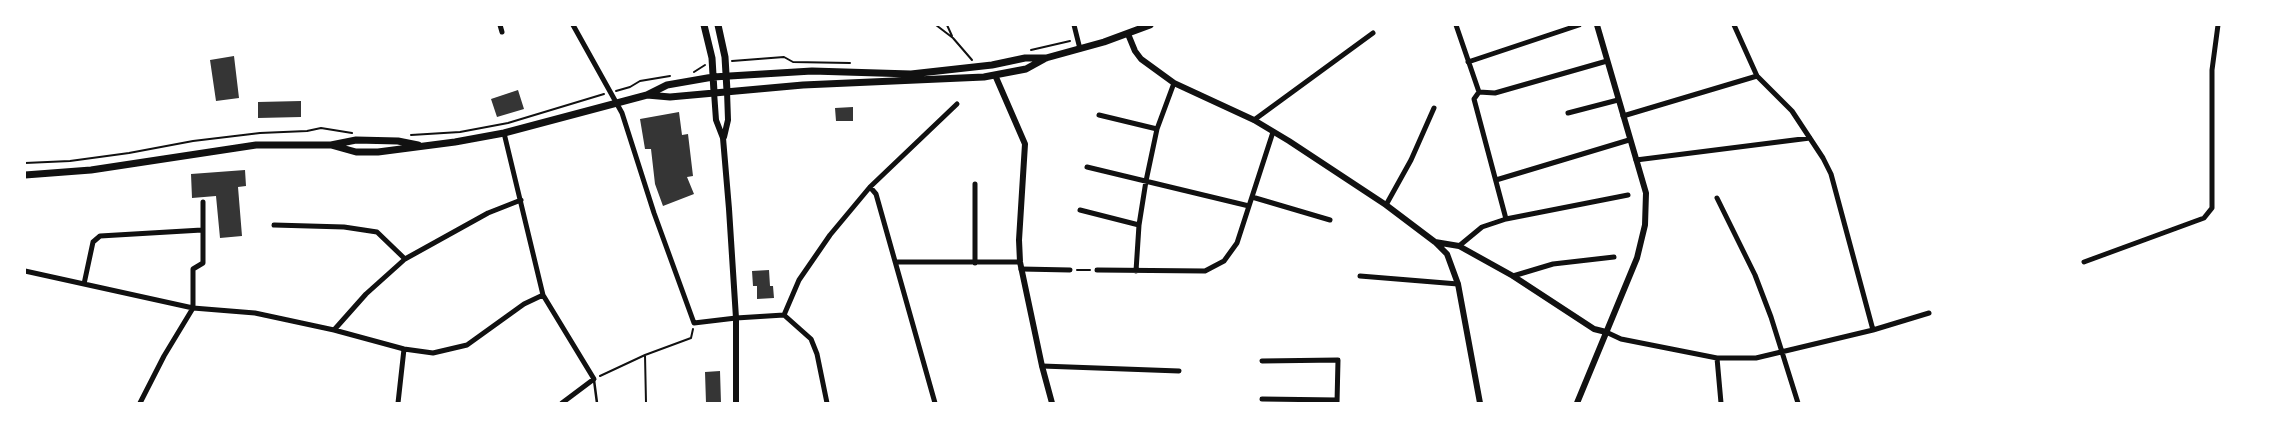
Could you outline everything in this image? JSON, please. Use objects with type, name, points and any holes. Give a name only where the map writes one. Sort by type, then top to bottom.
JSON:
[{"type":"main road","points":[[704,25],[710,52],[714,92]]},
{"type":"main road","points":[[718,25],[725,57],[727,91]]},
{"type":"main road","points":[[647,95],[670,97],[803,84],[956,80],[995,75],[1026,69],[1046,58],[1128,34],[1150,25]]},
{"type":"main road","points":[[331,145],[356,152],[398,151],[504,132],[647,95],[667,84],[713,77],[812,71],[911,74],[992,65],[1025,58],[1046,58]]},
{"type":"main road","points":[[25,175],[100,169],[256,145],[331,145],[356,140],[398,141],[420,146]]},
{"type":"street","points":[[500,25],[502,32]]},
{"type":"street","points":[[573,25],[624,119],[654,213],[694,323],[784,315],[811,339],[817,354],[827,403]]},
{"type":"street","points":[[1074,25],[1080,49]]},
{"type":"street","points":[[1456,25],[1479,92]]},
{"type":"street","points":[[1468,62],[1578,25]]},
{"type":"street","points":[[1577,403],[1637,258],[1645,224],[1646,193],[1597,25]]},
{"type":"street","points":[[1734,25],[1757,76],[1792,111],[1823,158],[1835,187],[1873,330]]},
{"type":"street","points":[[2084,262],[2204,218],[2212,208],[2212,70],[2218,25]]},
{"type":"street","points":[[1254,120],[1373,33]]},
{"type":"street","points":[[1128,34],[1135,51],[1141,59],[1174,83],[1254,120],[1386,205],[1436,242],[1447,254],[1458,284],[1480,403]]},
{"type":"street","points":[[1479,92],[1496,93],[1607,61]]},
{"type":"street","points":[[995,75],[1025,144],[1019,240],[1021,266],[1042,366],[1052,403]]},
{"type":"street","points":[[1623,116],[1757,76]]},
{"type":"street","points":[[1136,271],[1139,224],[1146,181],[1157,129],[1174,83]]},
{"type":"street","points":[[723,138],[728,120],[727,91]]},
{"type":"street","points":[[714,92],[716,120],[723,138],[736,318],[736,403]]},
{"type":"street","points":[[1479,92],[1474,99],[1506,219]]},
{"type":"street","points":[[1568,113],[1618,100]]},
{"type":"street","points":[[784,315],[799,280],[830,235],[870,187],[958,104]]},
{"type":"street","points":[[1386,205],[1411,160],[1434,108]]},
{"type":"street","points":[[1099,116],[1157,129]]},
{"type":"street","points":[[504,132],[543,295],[594,379],[562,403]]},
{"type":"street","points":[[1097,270],[1205,271],[1224,261],[1237,243],[1273,132]]},
{"type":"street","points":[[1636,160],[1810,138]]},
{"type":"street","points":[[1496,180],[1629,140]]},
{"type":"street","points":[[1087,168],[1249,206]]},
{"type":"street","points":[[975,184],[975,263]]},
{"type":"street","points":[[870,187],[876,194],[935,403]]},
{"type":"street","points":[[1459,246],[1482,227],[1506,219],[1628,195]]},
{"type":"street","points":[[1252,197],[1330,220]]},
{"type":"street","points":[[1717,198],[1755,275],[1784,353],[1798,403]]},
{"type":"street","points":[[334,330],[366,294],[405,259],[488,213],[521,200]]},
{"type":"street","points":[[140,403],[193,308],[193,269],[203,263],[203,202]]},
{"type":"street","points":[[1080,210],[1139,224]]},
{"type":"street","points":[[274,224],[344,227],[377,232],[405,259]]},
{"type":"street","points":[[84,284],[93,242],[100,236],[202,230]]},
{"type":"street","points":[[1436,242],[1459,246],[1513,276],[1594,329],[1606,332],[1620,339],[1717,358],[1756,358],[1784,353],[1929,313]]},
{"type":"street","points":[[1513,276],[1553,264],[1614,257]]},
{"type":"street","points":[[896,262],[975,263],[1070,270]]},
{"type":"street","points":[[25,271],[193,308],[255,314],[334,330],[404,349],[433,353],[467,345],[524,304],[543,295]]},
{"type":"street","points":[[1360,276],[1458,284]]},
{"type":"street","points":[[398,403],[404,349]]},
{"type":"street","points":[[1717,358],[1720,403]]},
{"type":"street","points":[[1262,361],[1338,360],[1337,402],[1262,399]]},
{"type":"street","points":[[1042,366],[1179,371]]},
{"type":"lane","points":[[594,379],[597,403]]},
{"type":"path","points":[[936,25],[953,38],[974,62],[964,62]]},
{"type":"path","points":[[947,25],[953,38]]},
{"type":"path","points":[[1024,51],[1077,40]]},
{"type":"path","points":[[732,60],[784,57],[793,62],[857,64]]},
{"type":"path","points":[[690,74],[704,66]]},
{"type":"path","points":[[406,135],[460,132],[508,123],[630,87],[640,81],[665,75],[672,76]]},
{"type":"path","points":[[25,163],[129,153],[212,138],[307,131],[321,128],[345,130],[357,134]]},
{"type":"path","points":[[1070,270],[1097,270]]},
{"type":"path","points":[[594,379],[645,355],[691,338],[694,323]]},
{"type":"path","points":[[645,355],[646,403]]},
{"type":"building","points":[[234,56],[239,98],[216,101],[210,60]]},
{"type":"building","points":[[518,90],[524,109],[497,117],[491,99]]},
{"type":"building","points":[[301,101],[301,117],[258,118],[258,102]]},
{"type":"building","points":[[853,107],[853,121],[836,121],[835,108]]},
{"type":"building","points":[[679,112],[682,135],[688,134],[693,176],[687,177],[694,194],[663,206],[655,184],[651,149],[645,149],[640,119]]},
{"type":"building","points":[[245,170],[246,186],[238,187],[242,236],[220,238],[216,196],[192,198],[191,174]]},
{"type":"building","points":[[769,270],[770,286],[773,286],[774,298],[757,299],[757,286],[753,286],[752,271]]},
{"type":"building","points":[[720,371],[721,403],[706,403],[705,372]]}]
